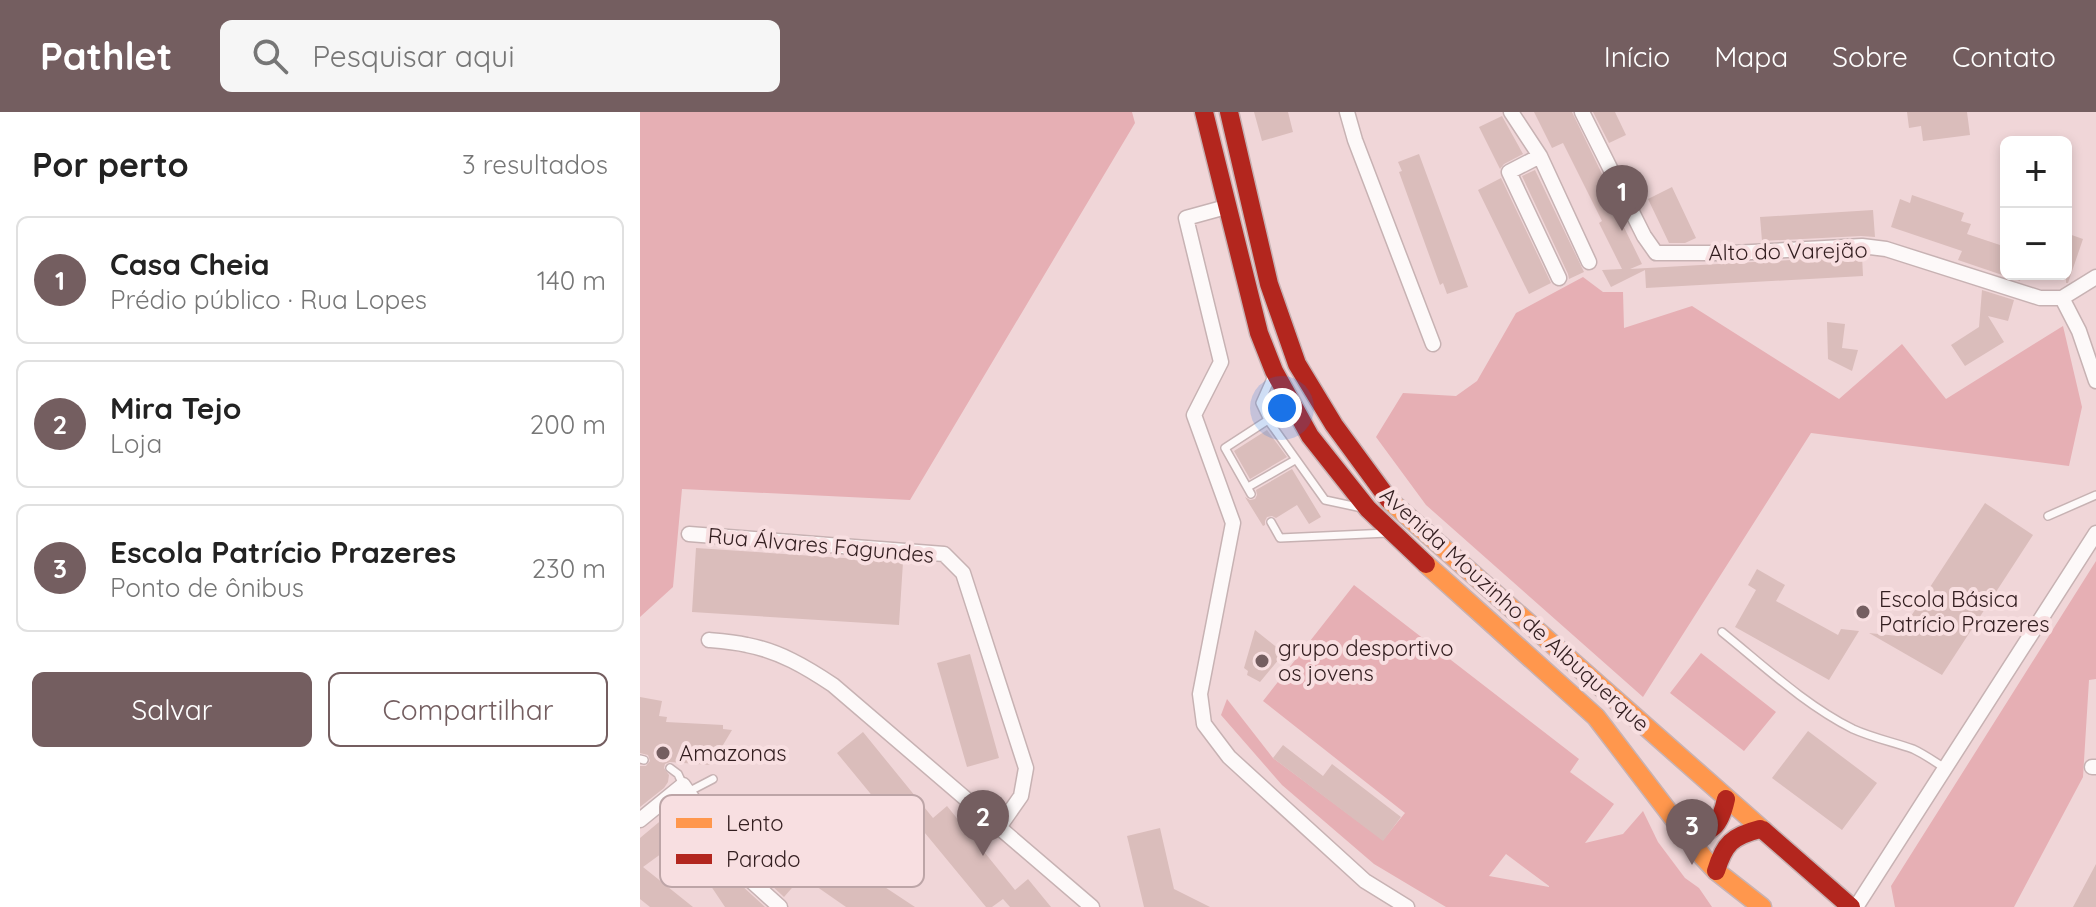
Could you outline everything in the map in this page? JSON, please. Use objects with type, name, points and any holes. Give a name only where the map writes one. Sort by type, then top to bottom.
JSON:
[{"type":"main road","name":"Avenida Mouzinho de Albuquerque","points":[[1204,112],[1259,333],[1274,371],[1310,436],[1368,509],[1392,533],[1596,717],[1716,871],[1762,907]]},
{"type":"main road","name":"Avenida Mouzinho de Albuquerque","points":[[1229,112],[1269,284],[1297,364],[1334,425],[1390,502],[1760,829],[1854,907]]},
{"type":"main road","points":[[1686,836],[1701,835],[1715,829],[1723,816],[1726,799]]},
{"type":"main road","points":[[1716,871],[1728,843],[1741,833],[1760,829]]},
{"type":"street","points":[[1347,112],[1433,344]]},
{"type":"street","points":[[1511,112],[1540,156],[1589,262]]},
{"type":"street","name":"Alto do Varejão","points":[[1582,112],[1644,236],[1656,253],[1733,253],[1862,246],[1886,249],[2040,298],[2062,298]]},
{"type":"street","points":[[1540,156],[1509,172],[1559,278]]},
{"type":"street","points":[[1226,207],[1186,218],[1221,362],[1194,415],[1233,523],[1200,694],[1204,724],[1229,757],[1365,881],[1407,907]]},
{"type":"street","points":[[2096,277],[2062,298],[2079,331],[2096,381]]},
{"type":"street","points":[[1854,907],[2096,533]]},
{"type":"street","name":"Rua Álvares Fagundes","points":[[689,534],[944,554],[963,573],[1026,768],[1021,796],[1000,826]]},
{"type":"street","points":[[709,640],[747,644],[780,655],[833,685],[1092,907]]},
{"type":"street","points":[[677,795],[686,789],[690,795]]},
{"type":"street","points":[[640,820],[660,807]]},
{"type":"street","points":[[758,887],[780,907]]},
{"type":"lane","points":[[1274,371],[1260,403],[1295,460],[1325,500],[1368,509]]},
{"type":"lane","points":[[1268,420],[1225,448],[1250,490],[1295,460]]},
{"type":"lane","points":[[2048,516],[2096,495]]},
{"type":"lane","points":[[1271,522],[1280,538],[1392,533]]},
{"type":"lane","points":[[1722,632],[1794,691],[1825,712],[1853,729],[1915,750],[1945,768]]},
{"type":"lane","points":[[670,768],[678,774],[686,789],[713,779]]},
{"type":"shaded area","points":[[640,112],[1132,112],[1135,123],[910,500],[682,489],[673,587],[640,617]]},
{"type":"shaded area","points":[[1583,277],[1603,292],[1623,292],[1624,328],[1692,306],[1839,399],[1902,344],[1946,399],[2063,326],[2082,407],[2069,466],[1811,433],[1643,697],[1426,505],[1376,437],[1403,393],[1456,396],[1477,381],[1516,313]]},
{"type":"shaded area","points":[[2096,561],[2096,679],[2089,680],[2083,777],[2014,907],[1895,907],[1891,886]]},
{"type":"shaded area","points":[[1354,585],[1579,759],[1570,772],[1614,804],[1585,843],[1623,834],[1643,811],[1658,842],[1712,907],[1446,907],[1374,864],[1282,785],[1221,715],[1227,699],[1273,758],[1383,840],[1405,813],[1263,701]],"holes":[[[1506,854],[1549,887],[1489,876]]]},
{"type":"shaded area","points":[[1701,653],[1776,712],[1744,751],[1670,693]]},
{"type":"building","points":[[1254,112],[1288,112],[1293,132],[1262,141]]},
{"type":"building","points":[[1534,112],[1572,112],[1642,264],[1630,269],[1862,256],[1863,276],[1646,288],[1645,270],[1611,287],[1602,270],[1622,269],[1599,223],[1602,221],[1563,143],[1552,148]]},
{"type":"building","points":[[1593,112],[1615,112],[1626,135],[1609,143]]},
{"type":"building","points":[[1907,112],[1967,112],[1970,135],[1923,141],[1921,126],[1909,128]]},
{"type":"building","points":[[1502,116],[1523,154],[1500,169],[1479,127]]},
{"type":"building","points":[[1419,154],[1468,287],[1447,294],[1443,283],[1440,285],[1399,172],[1402,171],[1398,162]]},
{"type":"building","points":[[1535,170],[1584,272],[1569,279],[1522,176]]},
{"type":"building","points":[[1501,178],[1551,283],[1529,294],[1478,190]]},
{"type":"building","points":[[1672,187],[1696,238],[1685,243],[1669,243],[1648,199]]},
{"type":"building","points":[[1912,195],[1964,213],[1961,221],[1971,224],[1967,234],[2000,245],[2000,274],[1958,260],[1962,251],[1891,227],[1900,199],[1910,203]]},
{"type":"building","points":[[1873,210],[1875,237],[1762,241],[1760,217]]},
{"type":"building","points":[[2072,235],[2083,239],[2072,271]]},
{"type":"building","points":[[1982,290],[2014,300],[2008,321],[1988,316],[2004,342],[1965,366],[1951,345],[1979,327]]},
{"type":"building","points":[[1827,322],[1845,324],[1842,348],[1858,350],[1852,371],[1828,359]]},
{"type":"building","points":[[1267,430],[1287,457],[1250,479],[1234,451]]},
{"type":"building","points":[[1292,469],[1321,517],[1309,524],[1297,505],[1276,518],[1267,517],[1263,526],[1245,497],[1255,499],[1256,490]]},
{"type":"building","points":[[1985,503],[2033,535],[1942,675],[1869,633],[1898,636]]},
{"type":"building","points":[[696,548],[903,562],[899,625],[692,612]]},
{"type":"building","points":[[1757,569],[1785,585],[1776,601],[1838,635],[1841,629],[1859,631],[1829,680],[1735,627],[1756,590],[1748,585]]},
{"type":"building","name":"grupo desportivo os jovens","points":[[1255,630],[1284,653],[1260,682],[1247,675],[1248,671],[1244,668]]},
{"type":"building","points":[[970,654],[999,758],[967,767],[937,663]]},
{"type":"building","points":[[640,697],[662,701],[659,716],[667,717],[666,722],[723,725],[723,729],[732,730],[711,765],[665,764],[668,782],[640,807],[640,766],[646,766],[650,761],[648,755],[640,753]]},
{"type":"building","points":[[1808,731],[1877,783],[1842,830],[1772,778]]},
{"type":"building","points":[[863,732],[914,795],[872,795],[837,753]]},
{"type":"building","points":[[1283,745],[1323,776],[1332,764],[1401,817],[1383,841],[1273,758]]},
{"type":"building","points":[[947,806],[1015,890],[1028,879],[1051,907],[1010,907],[1003,899],[992,907],[986,907],[924,832],[924,807],[933,818]]},
{"type":"building","points":[[660,821],[660,855],[643,867],[660,881],[660,887],[668,887],[693,907],[650,907],[640,899],[640,838]]},
{"type":"building","points":[[1160,828],[1174,889],[1210,907],[1144,907],[1127,836]]},
{"type":"building","points":[[2096,864],[2096,907],[2073,907]]},
{"type":"building","points":[[712,887],[743,887],[765,907],[725,907]]},
{"type":"building","points":[[773,887],[793,887],[784,897]]},
{"type":"building","points":[[817,887],[885,887],[915,907],[846,907]]},
{"type":"traffic: slow","points":[[1389,500],[1763,830]]},
{"type":"traffic: slow","points":[[1426,564],[1596,717],[1703,857],[1762,907]]},
{"type":"traffic: jam","points":[[1204,112],[1259,333],[1274,371],[1310,436],[1368,509],[1426,564]]},
{"type":"traffic: jam","points":[[1229,112],[1269,284],[1297,364],[1334,425],[1389,500]]},
{"type":"traffic: jam","points":[[1686,836],[1703,833],[1714,826],[1726,799]]},
{"type":"traffic: jam","points":[[1716,871],[1730,842],[1760,829]]},
{"type":"traffic: jam","points":[[1763,830],[1851,907]]},
{"type":"place","name":"Casa Cheia","points":[[1622,231]]},
{"type":"place","name":"Escola Básica Patrício Prazeres","points":[[1863,612]]},
{"type":"place","name":"grupo desportivo os jovens","points":[[1262,661]]},
{"type":"place","name":"Amazonas","points":[[663,753]]},
{"type":"place","name":"Mira Tejo","points":[[983,856]]},
{"type":"place","name":"Escola Patrício Prazeres","points":[[1692,865]]}]
